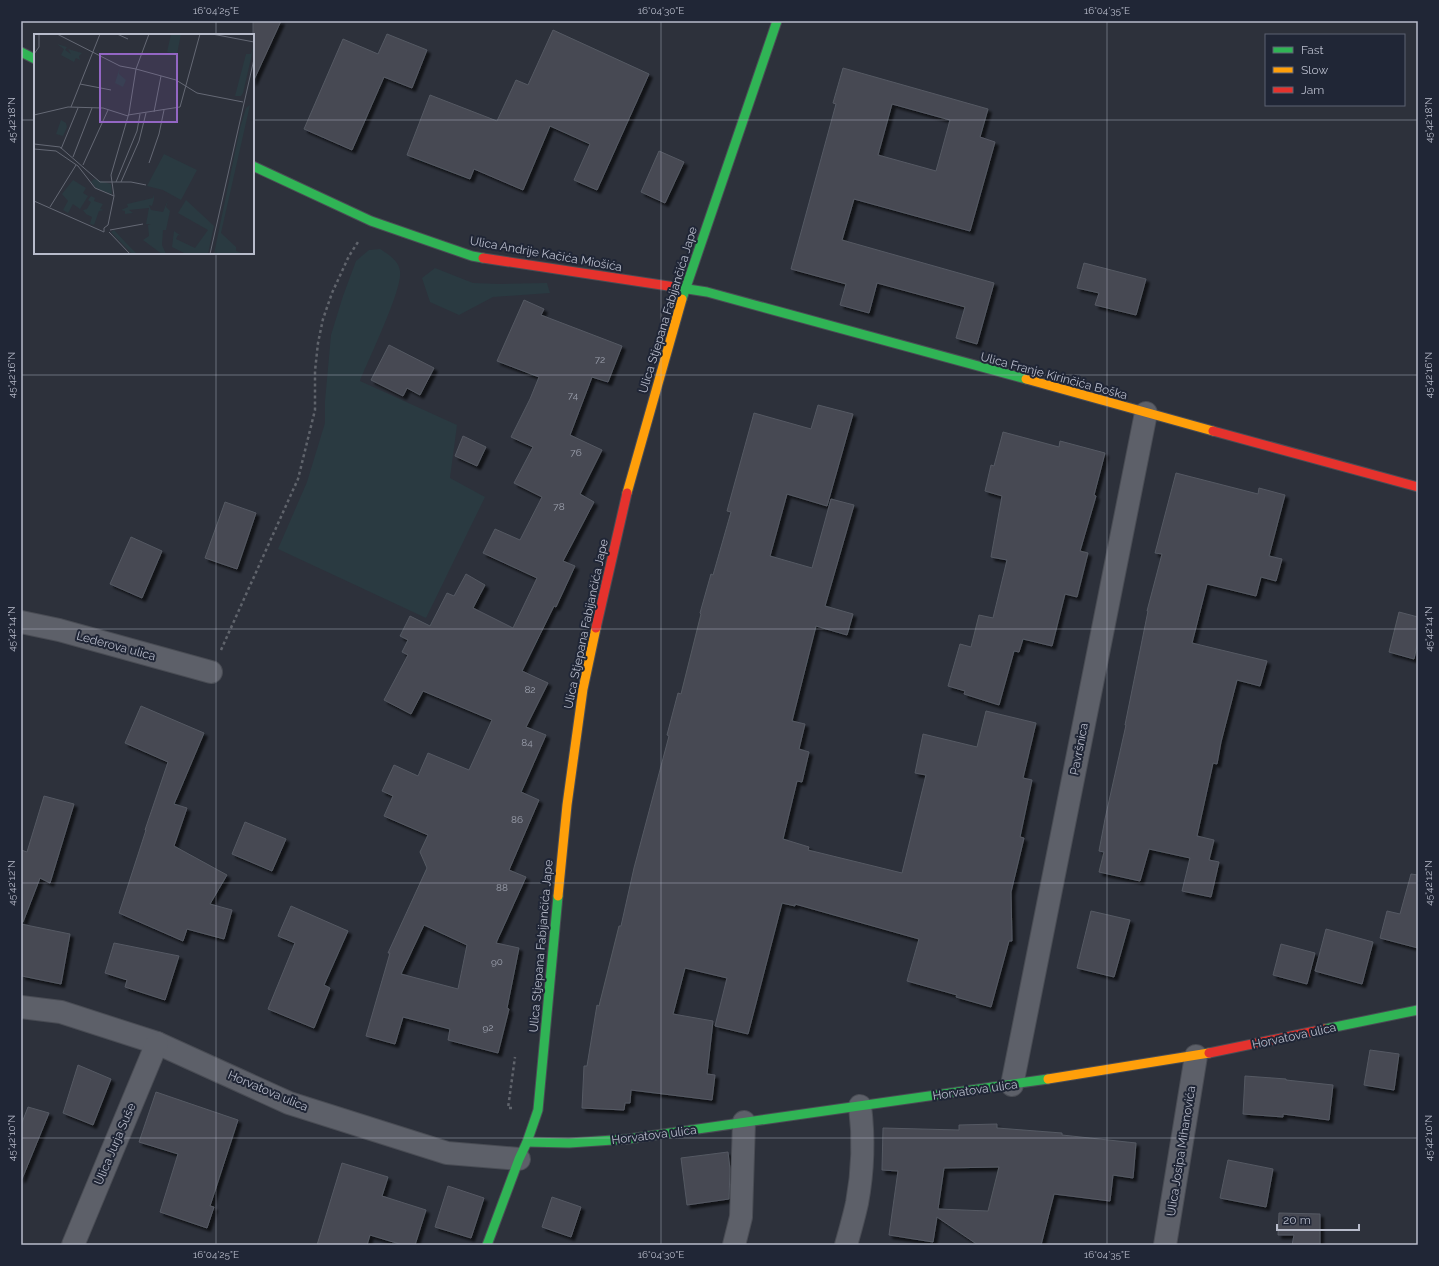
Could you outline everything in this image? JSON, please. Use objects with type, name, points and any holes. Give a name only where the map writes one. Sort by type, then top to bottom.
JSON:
[{"type":"street","name":"Ulica Stjepana Fabijančića Jape","points":[[487,1245],[538,1110],[566,805],[583,689],[630,479],[685,288],[777,21]]},
{"type":"street","points":[[21,52],[34,59]]},
{"type":"street","name":"Ulica Andrije Kačića Miošića","points":[[254,166],[371,221],[472,256],[685,288]]},
{"type":"street","name":"Ulica Franje Kirinčića Boška","points":[[685,288],[707,292],[1418,487]]},
{"type":"street","name":"Pavršnica","points":[[1012,1085],[1146,413]]},
{"type":"street","name":"Lederova ulica","points":[[21,622],[59,630],[211,672]]},
{"type":"street","name":"Horvatova ulica","points":[[21,1007],[62,1012],[157,1043],[290,1103],[447,1152],[523,1151],[569,1143],[628,1139],[1012,1085],[1196,1056],[1418,1010]]},
{"type":"street","name":"Ulica Jurja Suše","points":[[73,1245],[157,1043]]},
{"type":"street","name":"Ulica Josipa Mihanovića","points":[[1165,1245],[1196,1056]]},
{"type":"street","points":[[846,1245],[857,1202],[862,1163],[862,1128],[860,1106]]},
{"type":"street","points":[[734,1245],[741,1217],[744,1122]]},
{"type":"path","points":[[211,672],[298,479],[315,410],[318,343],[323,319],[332,293],[349,256],[371,221]]},
{"type":"shaded area","points":[[380,249],[393,258],[398,264],[400,271],[399,280],[391,308],[360,381],[457,425],[450,478],[485,497],[426,618],[278,549],[307,482],[325,423],[325,401],[331,335],[343,296],[356,261],[369,250]]},
{"type":"shaded area","points":[[435,268],[473,283],[547,283],[550,293],[493,297],[459,315],[430,302],[422,278]]},
{"type":"building","points":[[253,21],[281,21],[254,80],[254,34]]},
{"type":"building","points":[[553,30],[649,74],[597,190],[574,180],[590,144],[550,126],[523,190],[474,169],[470,179],[407,155],[430,95],[497,121],[516,80],[528,85]]},
{"type":"building","points":[[387,34],[427,50],[412,88],[384,77],[352,150],[304,129],[343,39],[378,54]]},
{"type":"building","points":[[843,68],[988,109],[980,137],[995,142],[970,231],[854,199],[842,240],[994,283],[977,344],[956,338],[965,307],[877,283],[869,313],[840,305],[846,284],[791,269],[836,104],[833,103]],"holes":[[[892,104],[950,120],[936,171],[878,155]]]},
{"type":"building","points":[[659,151],[684,162],[665,203],[641,192]]},
{"type":"building","points":[[1084,263],[1146,279],[1136,315],[1095,305],[1099,293],[1077,288]]},
{"type":"building","points":[[524,300],[544,309],[541,315],[622,346],[608,382],[592,377],[570,435],[602,450],[580,494],[594,502],[563,561],[575,566],[556,607],[554,606],[522,671],[548,683],[526,727],[546,735],[521,792],[539,800],[509,870],[526,877],[496,943],[519,948],[507,1008],[509,1009],[498,1053],[448,1040],[450,1029],[403,1017],[395,1044],[366,1036],[390,953],[388,953],[427,868],[420,852],[428,835],[384,816],[393,796],[382,791],[394,765],[418,776],[428,753],[469,770],[492,720],[423,691],[411,714],[384,700],[408,655],[402,652],[408,640],[400,636],[410,616],[430,626],[447,593],[454,596],[466,574],[485,585],[473,608],[513,628],[537,578],[483,553],[495,529],[520,540],[542,497],[514,483],[533,447],[511,437],[539,377],[497,361]],"holes":[[[424,925],[467,945],[458,989],[401,974]]]},
{"type":"building","points":[[389,345],[434,368],[420,395],[407,388],[403,396],[371,380]]},
{"type":"building","points":[[818,405],[853,414],[827,506],[787,494],[770,556],[812,568],[831,499],[854,505],[825,606],[853,614],[847,635],[816,626],[792,721],[805,724],[799,749],[809,752],[802,782],[797,781],[783,839],[809,847],[808,850],[902,873],[926,775],[915,773],[923,734],[977,747],[986,711],[1036,723],[1023,778],[1032,780],[1020,837],[1024,838],[1011,892],[1012,941],[1009,941],[991,1007],[956,997],[957,995],[907,981],[919,939],[795,904],[795,906],[782,903],[748,1034],[715,1026],[727,978],[685,968],[673,1014],[713,1021],[707,1074],[715,1075],[712,1100],[631,1090],[630,1103],[625,1103],[624,1110],[582,1108],[584,1066],[587,1066],[597,1005],[599,1006],[619,926],[621,926],[634,868],[669,736],[667,735],[678,693],[681,694],[701,614],[700,613],[711,574],[713,575],[731,512],[727,511],[754,413],[811,429]]},
{"type":"building","points":[[1003,432],[1059,447],[1060,441],[1105,453],[1094,495],[1096,496],[1080,551],[1088,553],[1077,597],[1065,594],[1052,646],[1023,639],[1019,652],[1014,651],[999,705],[964,694],[965,691],[948,686],[960,644],[971,647],[979,615],[993,618],[1007,560],[991,557],[1002,496],[985,491],[991,465],[994,466]]},
{"type":"building","points":[[463,436],[486,447],[477,466],[455,456]]},
{"type":"building","points":[[1176,473],[1258,494],[1259,488],[1285,495],[1269,556],[1282,559],[1276,581],[1261,577],[1256,596],[1207,584],[1192,643],[1267,661],[1260,686],[1237,680],[1221,742],[1217,764],[1213,763],[1197,836],[1214,840],[1209,860],[1219,862],[1211,897],[1182,891],[1190,858],[1149,849],[1140,881],[1099,872],[1104,852],[1099,851],[1105,819],[1126,725],[1147,611],[1162,554],[1155,553]]},
{"type":"building","points":[[225,502],[256,513],[237,569],[205,558]]},
{"type":"building","points":[[131,537],[162,551],[142,598],[110,584]]},
{"type":"building","points":[[1399,612],[1418,617],[1418,641],[1414,659],[1389,652]]},
{"type":"building","points":[[141,706],[204,733],[174,804],[187,808],[174,846],[227,875],[210,904],[232,910],[224,939],[187,929],[183,941],[119,913],[168,762],[125,743]]},
{"type":"building","points":[[44,796],[74,804],[50,883],[40,878],[23,922],[21,922],[21,850],[27,852]]},
{"type":"building","points":[[245,822],[286,839],[272,871],[232,854]]},
{"type":"building","points":[[1411,874],[1418,875],[1418,948],[1380,938],[1387,911],[1400,914]]},
{"type":"building","points":[[291,906],[348,931],[324,985],[330,988],[314,1028],[268,1009],[295,943],[278,936]]},
{"type":"building","points":[[1091,911],[1130,920],[1114,977],[1077,968]]},
{"type":"building","points":[[21,924],[70,934],[61,984],[22,976]]},
{"type":"building","points":[[1326,929],[1373,942],[1362,984],[1315,971]]},
{"type":"building","points":[[114,943],[179,956],[165,1000],[125,987],[127,980],[105,973]]},
{"type":"building","points":[[1281,944],[1315,953],[1307,984],[1273,975]]},
{"type":"building","points":[[1370,1050],[1399,1054],[1394,1090],[1364,1085]]},
{"type":"building","points":[[78,1065],[111,1079],[93,1125],[63,1113]]},
{"type":"building","points":[[1245,1076],[1333,1085],[1329,1120],[1283,1114],[1283,1117],[1243,1114]]},
{"type":"building","points":[[156,1092],[238,1120],[210,1206],[214,1207],[207,1228],[160,1212],[178,1154],[139,1142]]},
{"type":"building","points":[[28,1107],[49,1113],[21,1179],[21,1125]]},
{"type":"building","points":[[997,1124],[997,1128],[1062,1133],[1062,1135],[1136,1143],[1133,1178],[1113,1175],[1110,1201],[1054,1194],[1041,1245],[978,1245],[937,1217],[933,1242],[889,1235],[898,1171],[882,1170],[883,1128],[959,1130],[959,1125]],"holes":[[[999,1167],[988,1211],[938,1209],[944,1168]]]},
{"type":"building","points":[[728,1152],[730,1169],[729,1199],[687,1205],[681,1158]]},
{"type":"building","points":[[1228,1160],[1273,1169],[1266,1207],[1220,1198]]},
{"type":"building","points":[[342,1163],[388,1177],[382,1196],[426,1210],[415,1245],[403,1245],[370,1235],[367,1245],[317,1245]]},
{"type":"building","points":[[448,1186],[484,1198],[471,1238],[435,1227]]},
{"type":"building","points":[[552,1197],[581,1207],[571,1237],[542,1227]]},
{"type":"building","points":[[1279,1213],[1320,1214],[1320,1245],[1292,1245],[1294,1235],[1278,1235]]},
{"type":"traffic: fast","points":[[682,299],[777,21]]},
{"type":"traffic: fast","points":[[21,52],[34,58]]},
{"type":"traffic: fast","points":[[254,166],[371,221],[472,256],[483,258]]},
{"type":"traffic: fast","points":[[675,287],[707,292],[1026,379]]},
{"type":"traffic: fast","points":[[487,1245],[538,1110],[558,896]]},
{"type":"traffic: fast","points":[[1325,1029],[1418,1010]]},
{"type":"traffic: fast","points":[[527,1142],[569,1143],[628,1139],[1048,1079]]},
{"type":"traffic: slow","points":[[627,493],[682,299]]},
{"type":"traffic: slow","points":[[1026,379],[1213,431]]},
{"type":"traffic: slow","points":[[558,896],[567,805],[583,689],[596,628]]},
{"type":"traffic: slow","points":[[1048,1079],[1209,1053]]},
{"type":"traffic: jam","points":[[483,258],[675,287]]},
{"type":"traffic: jam","points":[[1213,431],[1418,487]]},
{"type":"traffic: jam","points":[[596,628],[627,493]]},
{"type":"traffic: jam","points":[[1209,1053],[1325,1029]]}]
